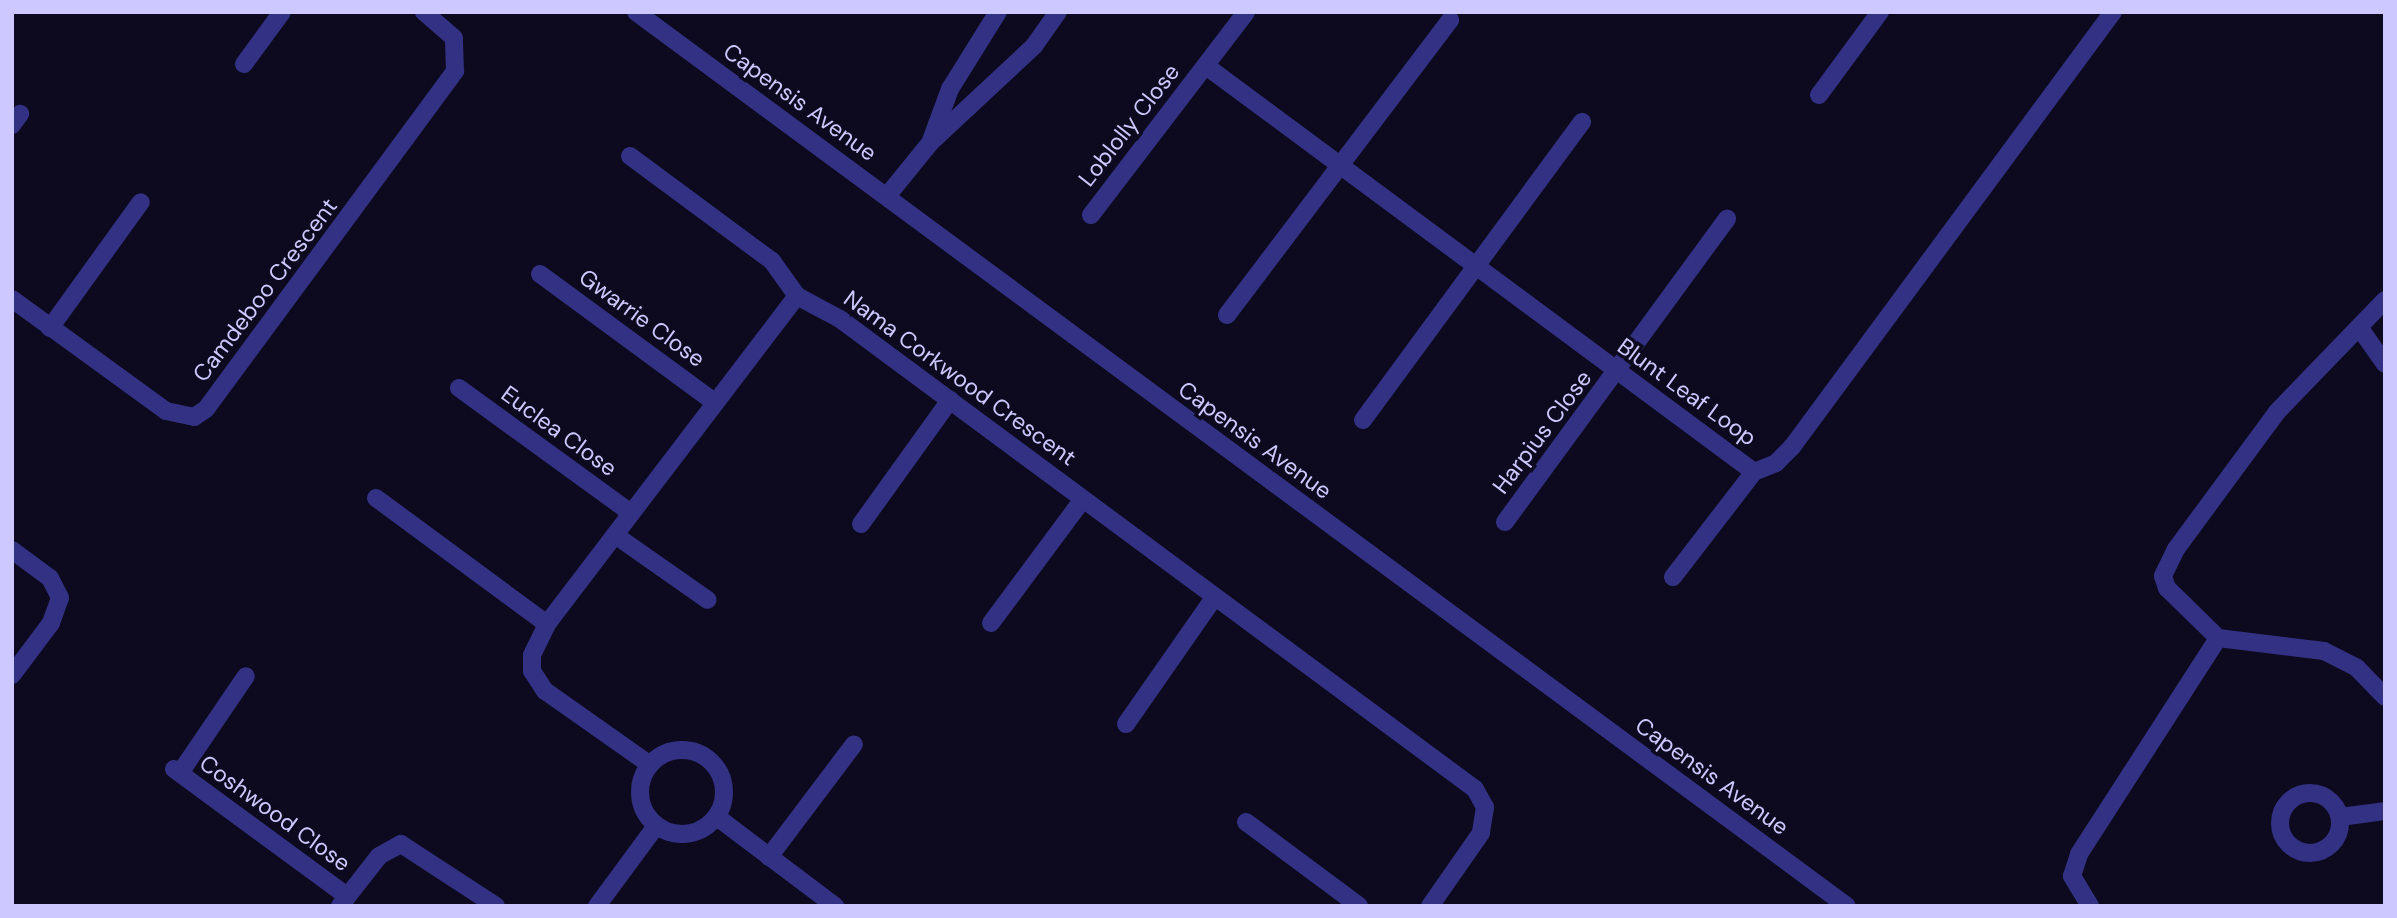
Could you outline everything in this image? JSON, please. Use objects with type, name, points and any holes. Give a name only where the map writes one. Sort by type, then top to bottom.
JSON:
[{"type":"street","points":[[244,64],[282,12]]},
{"type":"street","name":"Camdeboo Crescent","points":[[12,299],[166,411],[183,417],[206,410],[455,71],[454,38],[424,12]]},
{"type":"street","name":"Capensis Avenue","points":[[636,12],[1847,906]]},
{"type":"street","points":[[930,143],[950,89],[998,12]]},
{"type":"street","points":[[887,196],[930,143],[991,91],[1058,12]]},
{"type":"street","points":[[1206,66],[1246,12]]},
{"type":"street","points":[[1819,95],[1880,12]]},
{"type":"street","name":"Blunt Leaf Loop","points":[[1206,66],[1338,169],[1754,472],[1776,463],[1792,447],[2113,12]]},
{"type":"street","points":[[1227,315],[1450,20]]},
{"type":"street","name":"Loblolly Close","points":[[1091,215],[1206,66]]},
{"type":"street","points":[[1363,420],[1582,122]]},
{"type":"street","points":[[629,156],[772,261],[797,296],[547,624],[532,655],[535,679],[649,764]]},
{"type":"street","points":[[50,328],[141,202]]},
{"type":"street","name":"Harpius Close","points":[[1505,522],[1727,219]]},
{"type":"street","name":"Gwarrie Close","points":[[540,274],[714,402]]},
{"type":"street","name":"Nama Corkwood Crescent","points":[[797,296],[840,319],[1475,789],[1485,807],[1481,833],[1430,906]]},
{"type":"street","points":[[2385,300],[2277,412],[2165,569],[2167,588],[2218,638],[2324,651],[2357,668],[2385,697]]},
{"type":"street","points":[[2359,327],[2385,364]]},
{"type":"street","name":"Euclea Close","points":[[459,388],[631,513]]},
{"type":"street","points":[[861,524],[950,400]]},
{"type":"street","points":[[1673,577],[1754,472]]},
{"type":"street","points":[[376,498],[547,624]]},
{"type":"street","points":[[991,623],[1083,499]]},
{"type":"street","points":[[615,535],[708,600]]},
{"type":"street","points":[[12,550],[50,578],[60,598],[51,623],[12,675]]},
{"type":"street","points":[[1126,724],[1214,598]]},
{"type":"street","points":[[2090,906],[2072,876],[2079,854],[2218,638]]},
{"type":"street","name":"Coshwood Close","points":[[246,676],[177,771],[344,901]]},
{"type":"street","points":[[769,857],[854,744]]},
{"type":"street","points":[[674,750],[702,754],[722,776],[723,804],[717,817],[695,832],[656,826],[639,789],[649,764],[674,750]]},
{"type":"street","points":[[2340,817],[2385,811]]},
{"type":"street","points":[[717,817],[835,906]]},
{"type":"street","points":[[1246,822],[1359,906]]},
{"type":"street","points":[[597,906],[656,826]]},
{"type":"street","points":[[344,901],[379,856],[401,844],[496,906]]}]
